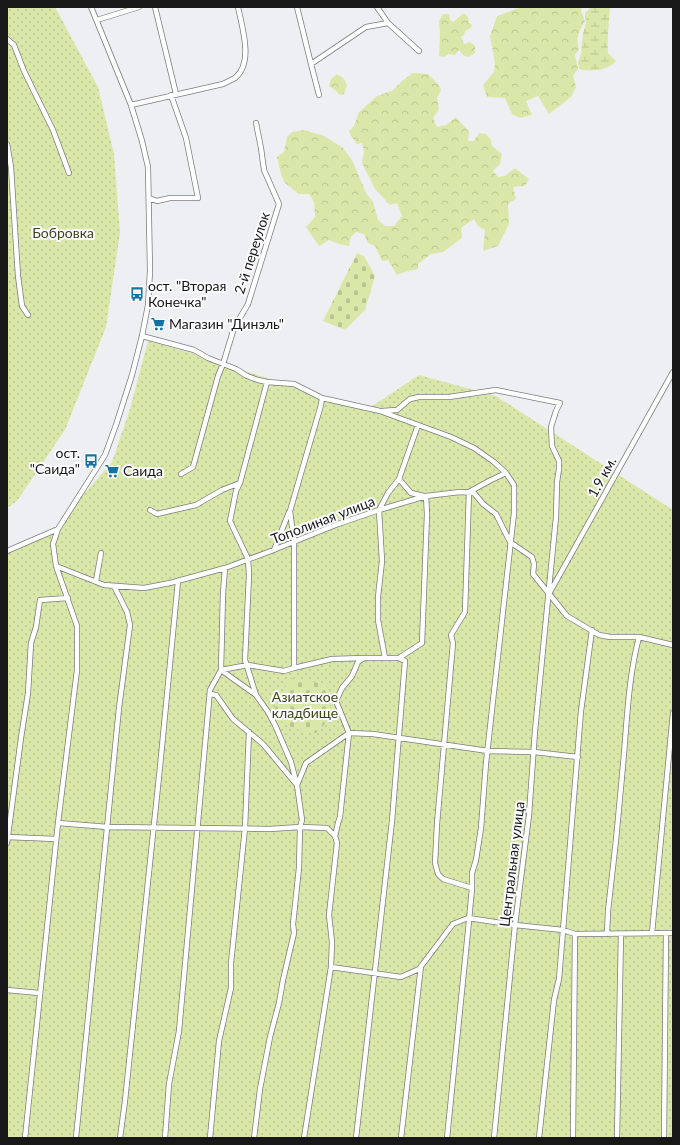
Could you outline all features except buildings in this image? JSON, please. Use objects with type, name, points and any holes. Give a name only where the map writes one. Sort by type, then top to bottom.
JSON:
[{"type":"street","points":[[25,1138],[56,838],[77,670],[77,626],[56,566],[53,544],[58,529],[105,455],[125,399],[142,336],[148,306],[150,271],[148,167],[131,105],[91,7]]},
{"type":"street","points":[[97,20],[139,7]]},
{"type":"street","points":[[149,198],[157,201],[170,198],[198,198],[186,138],[174,95],[155,7]]},
{"type":"street","points":[[131,105],[224,84],[235,78],[239,73],[245,58],[245,49],[238,7]]},
{"type":"street","points":[[297,7],[318,95]]},
{"type":"street","points":[[377,7],[388,23],[419,51]]},
{"type":"street","points":[[311,64],[366,27],[388,23]]},
{"type":"street","points":[[7,39],[14,45],[24,71],[53,130],[69,173]]},
{"type":"street","name":"2-й переулок","points":[[181,474],[192,467],[218,376],[234,328],[248,304],[279,204],[264,170],[256,123]]},
{"type":"street","points":[[7,144],[18,276],[22,306],[28,315]]},
{"type":"street","points":[[142,336],[194,350],[236,369],[247,376],[267,382],[294,384],[322,398],[380,411],[451,437],[474,448],[494,462],[506,473],[514,485],[514,513],[481,828],[476,860],[472,873],[465,969],[447,1138]]},
{"type":"street","name":"1.9 км.","points":[[550,593],[673,372]]},
{"type":"street","points":[[254,1138],[260,1089],[270,1037],[279,1004],[294,933],[293,924],[299,868],[300,827],[302,820],[297,785],[291,762],[275,725],[256,695],[248,665],[245,660],[249,574],[248,559],[230,521],[236,491],[240,483],[267,382]]},
{"type":"street","name":"Центральная улица","points":[[380,411],[397,410],[410,399],[419,397],[449,397],[496,390],[560,402],[551,427],[552,446],[559,461],[559,469],[550,593],[529,815],[515,925],[494,1138]]},
{"type":"street","points":[[274,550],[290,511],[322,398]]},
{"type":"street","points":[[385,658],[378,620],[378,597],[382,561],[380,510],[388,493],[399,479],[418,425]]},
{"type":"street","points":[[469,492],[506,473]]},
{"type":"street","points":[[399,479],[411,493],[426,496],[422,643],[399,658]]},
{"type":"street","points":[[150,510],[157,514],[196,505],[222,490],[240,483]]},
{"type":"street","name":"Тополиная улица","points":[[56,566],[104,585],[144,588],[178,581],[225,568],[338,524],[426,496],[455,492],[469,492]]},
{"type":"street","points":[[469,492],[474,493],[483,504],[496,514],[510,542],[532,557],[534,564],[533,574],[550,593],[567,616],[599,635],[639,638],[673,646]]},
{"type":"street","points":[[469,492],[465,612],[451,635],[453,643],[436,826],[435,863],[438,874],[442,879],[472,888]]},
{"type":"street","points":[[290,511],[294,542],[294,668]]},
{"type":"street","points":[[7,551],[58,529]]},
{"type":"street","points":[[96,581],[101,553]]},
{"type":"street","points":[[165,1138],[169,1084],[179,1031],[210,690],[221,670],[225,568]]},
{"type":"street","points":[[120,1138],[126,1094],[178,581]]},
{"type":"street","points":[[76,1138],[119,708],[130,625],[127,612],[114,586]]},
{"type":"street","points":[[7,843],[20,738],[28,693],[31,643],[36,627],[38,606],[40,600],[68,598]]},
{"type":"street","points":[[539,1138],[554,1000],[559,979],[564,934],[563,930],[581,711],[592,630]]},
{"type":"street","points":[[607,934],[633,660],[639,638]]},
{"type":"street","points":[[304,1138],[331,967],[332,942],[329,915],[337,844],[335,836],[340,817],[349,733],[336,701],[342,688],[352,676],[358,662],[364,658]]},
{"type":"street","points":[[221,670],[248,665],[284,671],[332,659],[399,658],[405,661],[392,821],[356,1138]]},
{"type":"street","points":[[221,670],[256,695]]},
{"type":"street","points":[[210,694],[216,695],[233,719],[263,744],[297,785]]},
{"type":"street","points":[[652,933],[673,713]]},
{"type":"street","points":[[210,1138],[219,1041],[231,988],[231,955],[244,828],[249,732]]},
{"type":"street","points":[[297,785],[306,763],[349,733],[373,734],[399,739],[488,750],[534,752],[578,757]]},
{"type":"street","points":[[58,823],[108,827],[270,829],[300,827],[327,828],[338,823]]},
{"type":"street","points":[[327,828],[335,836]]},
{"type":"street","points":[[7,837],[56,838]]},
{"type":"street","points":[[331,967],[401,978],[419,969],[453,924],[468,918],[563,930],[575,934],[673,933]]},
{"type":"street","points":[[664,1138],[666,933]]},
{"type":"street","points":[[573,1138],[575,934]]},
{"type":"street","points":[[618,1138],[621,934]]},
{"type":"street","points":[[401,1138],[421,966]]},
{"type":"street","points":[[7,990],[39,993]]},
{"type":"green space","name":"Бобровка","points":[[7,7],[55,7],[98,87],[114,154],[120,233],[106,327],[65,430],[17,501],[7,508]]},
{"type":"green space","points":[[521,7],[582,7],[581,11],[585,21],[578,38],[579,49],[575,55],[578,69],[573,76],[576,87],[571,97],[549,114],[538,96],[526,101],[532,115],[520,118],[512,114],[505,98],[487,97],[483,85],[494,72],[495,63],[490,36],[497,16]]},
{"type":"green space","points":[[591,7],[610,7],[608,53],[616,61],[608,67],[599,70],[579,69],[578,62],[581,54],[583,33],[586,23],[585,13]]},
{"type":"green space","points":[[464,13],[468,17],[469,23],[472,25],[471,28],[465,31],[464,35],[461,37],[464,44],[470,42],[475,46],[475,53],[469,57],[464,56],[459,50],[455,55],[449,54],[444,57],[439,56],[439,21],[443,14],[449,14],[450,20],[453,22]]},
{"type":"green space","points":[[413,73],[428,74],[439,85],[441,90],[437,98],[439,109],[433,118],[437,127],[446,125],[456,117],[469,132],[468,141],[474,141],[479,133],[486,134],[491,140],[492,146],[502,154],[500,164],[493,171],[498,177],[505,176],[515,168],[529,179],[525,186],[513,187],[516,199],[508,204],[509,224],[498,246],[483,251],[485,230],[478,226],[474,219],[461,228],[462,238],[443,252],[431,254],[418,264],[418,269],[397,275],[388,260],[382,261],[375,246],[368,243],[364,234],[356,232],[351,237],[349,246],[329,240],[319,246],[306,227],[315,217],[314,202],[309,194],[299,194],[284,182],[277,157],[284,152],[287,137],[292,132],[304,130],[324,136],[343,148],[352,160],[366,193],[373,202],[378,220],[385,226],[394,226],[402,216],[397,203],[390,205],[375,189],[362,163],[364,152],[362,143],[357,144],[349,131],[354,126],[359,112],[377,96],[392,91]]},
{"type":"green space","points":[[337,74],[344,79],[347,85],[344,94],[340,95],[329,86],[331,79]]},
{"type":"green space","points":[[357,253],[364,256],[375,276],[365,310],[345,330],[323,321]]},
{"type":"green space","points":[[148,341],[198,355],[365,411],[419,375],[496,396],[673,510],[673,1138],[7,1138],[7,551],[58,529],[83,495],[112,462],[130,409]]},
{"type":"green space","name":"Азиатское кладбище","points":[[290,678],[326,685],[331,711],[324,725],[316,733],[303,731],[292,727],[282,722],[272,714]]},
{"type":"place","name":"ост. \"Вторая Конечка\"","points":[[137,294]]},
{"type":"place","name":"Магазин \"Динэль\"","points":[[158,324]]},
{"type":"place","name":"ост. \"Саида\"","points":[[91,461]]},
{"type":"place","name":"Саида","points":[[112,471]]}]
